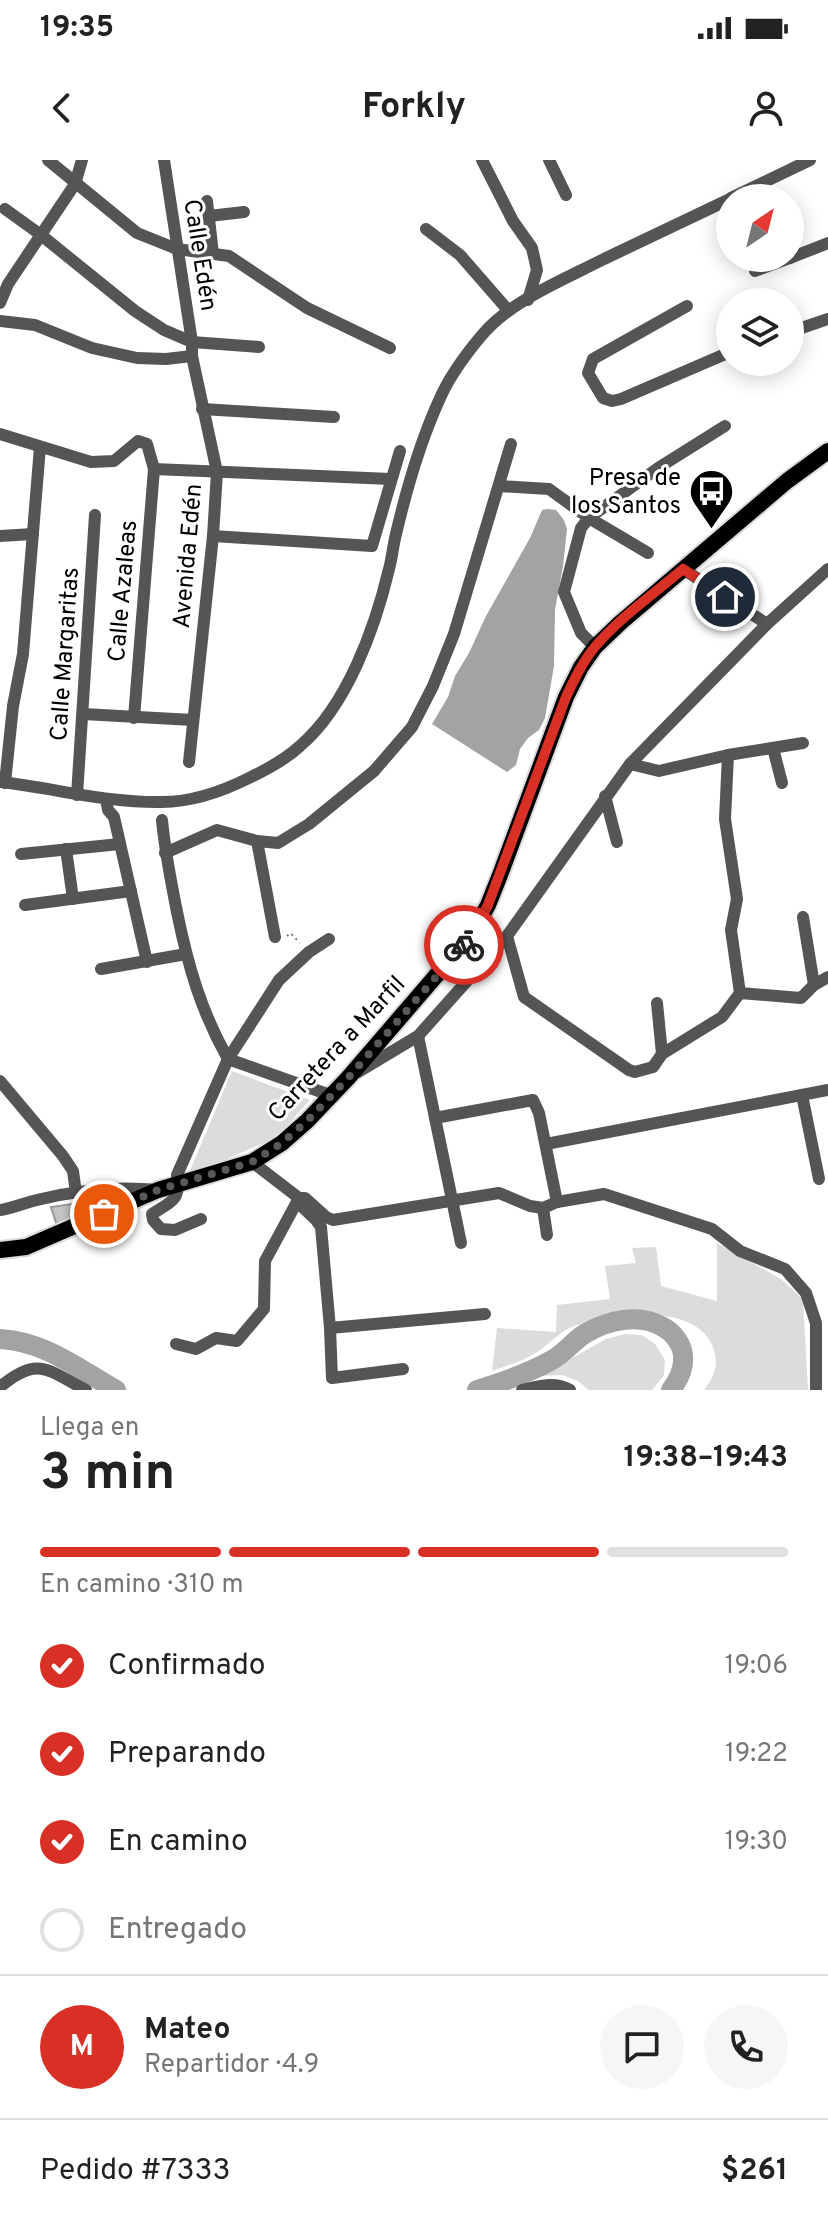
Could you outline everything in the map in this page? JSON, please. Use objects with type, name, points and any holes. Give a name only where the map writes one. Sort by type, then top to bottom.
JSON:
[{"type":"main road","name":"Carretera a Marfil","points":[[0,1250],[26,1247],[158,1190],[252,1162],[282,1143],[348,1078],[472,934],[488,905],[566,697],[595,647],[787,481],[828,451]]},
{"type":"street","points":[[48,160],[137,233],[177,249],[229,256],[307,308],[390,348]]},
{"type":"street","points":[[0,303],[4,282],[75,184],[82,160]]},
{"type":"street","name":"Calle Edén","points":[[164,160],[192,356]]},
{"type":"street","points":[[482,160],[513,221],[532,248],[537,270],[528,300]]},
{"type":"street","points":[[549,160],[566,195]]},
{"type":"street","points":[[760,184],[810,160]]},
{"type":"street","points":[[207,201],[213,254]]},
{"type":"street","points":[[40,447],[23,654],[3,782],[106,799],[165,803],[207,796],[274,766],[302,745],[341,694],[375,618],[410,480],[442,394],[456,369],[484,333],[508,310],[555,283],[716,205]]},
{"type":"street","points":[[5,209],[135,311],[164,330],[192,342],[259,347]]},
{"type":"street","points":[[209,216],[244,212]]},
{"type":"street","points":[[426,229],[460,255],[508,310]]},
{"type":"street","points":[[804,252],[828,243]]},
{"type":"street","points":[[687,306],[593,359],[588,373],[603,398],[612,401],[716,358]]},
{"type":"street","points":[[804,327],[828,319]]},
{"type":"street","points":[[0,321],[35,325],[92,348],[137,358],[192,356]]},
{"type":"street","name":"Avenida Edén","points":[[189,762],[217,472],[192,356]]},
{"type":"street","points":[[202,409],[334,417]]},
{"type":"street","points":[[595,647],[581,633],[564,592],[581,528],[589,518],[658,468],[725,426]]},
{"type":"street","points":[[0,434],[91,462],[114,461],[138,441],[147,444],[154,469],[391,479]]},
{"type":"street","points":[[165,853],[217,830],[257,841],[278,843],[309,824],[374,771],[412,727],[454,634],[511,444]]},
{"type":"street","points":[[213,536],[372,546],[400,451]]},
{"type":"street","name":"Calle Azaleas","points":[[134,718],[154,469]]},
{"type":"street","points":[[499,486],[549,489],[589,518],[648,553]]},
{"type":"street","name":"Calle Margaritas","points":[[77,795],[95,515]]},
{"type":"street","points":[[0,536],[33,534]]},
{"type":"street","points":[[683,569],[767,624]]},
{"type":"street","points":[[348,1078],[418,1036],[507,936],[630,764],[767,624],[828,569]]},
{"type":"street","points":[[83,714],[193,720]]},
{"type":"street","points":[[630,764],[659,771],[728,755],[803,743]]},
{"type":"street","points":[[773,748],[782,783]]},
{"type":"street","points":[[507,936],[524,997],[629,1070],[635,1072],[653,1067],[662,1054],[722,1017],[740,993],[731,930],[737,899],[725,819],[728,755]]},
{"type":"street","points":[[605,796],[617,842]]},
{"type":"street","points":[[106,799],[108,810],[114,817],[147,962]]},
{"type":"street","points":[[162,820],[165,853],[186,954],[210,1028],[228,1059],[330,1095]]},
{"type":"street","points":[[257,841],[275,937]]},
{"type":"street","points":[[21,854],[120,844]]},
{"type":"street","points":[[66,849],[73,899]]},
{"type":"street","points":[[25,905],[131,891]]},
{"type":"street","points":[[803,917],[814,985]]},
{"type":"street","points":[[201,1219],[175,1230],[161,1229],[152,1214],[178,1194],[177,1175],[228,1059],[279,980],[309,952],[329,939]]},
{"type":"street","points":[[101,969],[186,954]]},
{"type":"street","points":[[441,970],[460,989]]},
{"type":"street","points":[[740,993],[801,998],[828,977]]},
{"type":"street","points":[[657,1003],[662,1054]]},
{"type":"street","points":[[418,1036],[461,1243]]},
{"type":"street","points":[[0,1081],[63,1156],[73,1171],[76,1193]]},
{"type":"street","points":[[546,1144],[828,1090]]},
{"type":"street","points":[[802,1095],[819,1179]]},
{"type":"street","points":[[435,1118],[533,1100],[539,1113],[557,1202]]},
{"type":"street","points":[[252,1162],[298,1200],[321,1227],[332,1378],[403,1369]]},
{"type":"street","points":[[0,1210],[37,1200],[127,1186],[158,1190]]},
{"type":"street","points":[[176,1344],[196,1349],[216,1338],[237,1341],[264,1309],[265,1261],[298,1200],[305,1198],[333,1220],[499,1193],[543,1208],[557,1202],[604,1194],[712,1229],[740,1251],[785,1269],[806,1293],[816,1323],[816,1390]]},
{"type":"street","points":[[543,1208],[547,1235]]},
{"type":"street","points":[[330,1328],[485,1314]]},
{"type":"street","points":[[0,1387],[17,1373],[34,1368],[50,1371],[86,1390]]},
{"type":"street","points":[[522,1390],[543,1385],[561,1385],[570,1390]]},
{"type":"path","points":[[275,937],[277,944],[290,933],[309,952]]},
{"type":"shaded area","name":"Presa de los Santos","points":[[542,510],[556,510],[567,529],[555,610],[554,666],[545,718],[539,730],[520,749],[516,765],[507,772],[432,724]]},
{"type":"shaded area","points":[[232,1071],[310,1100],[277,1137],[189,1173]]},
{"type":"shaded area","points":[[717,1243],[781,1279],[803,1299],[808,1390],[704,1390],[716,1364],[712,1345],[702,1331],[687,1322],[648,1315],[606,1318],[572,1327],[532,1355],[492,1371],[497,1328],[556,1332],[557,1305],[610,1299],[605,1266],[636,1263],[632,1248],[656,1247],[661,1286],[717,1301]]},
{"type":"shaded area","points":[[625,1334],[642,1335],[655,1344],[665,1360],[664,1375],[652,1390],[589,1390],[578,1381],[562,1375],[540,1376],[606,1339]]},
{"type":"building","points":[[100,1200],[103,1207],[58,1229],[51,1207]]},
{"type":"waterway","points":[[477,1390],[543,1365],[595,1328],[634,1319],[663,1327],[679,1343],[683,1366],[671,1390]]},
{"type":"waterway","points":[[0,1339],[46,1350],[116,1390]]},
{"type":"way so far","points":[[104,1214],[158,1190],[252,1162],[282,1143],[348,1078],[464,945]]},
{"type":"place","name":"Presa de los Santos","points":[[712,530]]},
{"type":"route","points":[[464,945],[488,905],[566,697],[595,647],[683,569],[725,597]]}]
